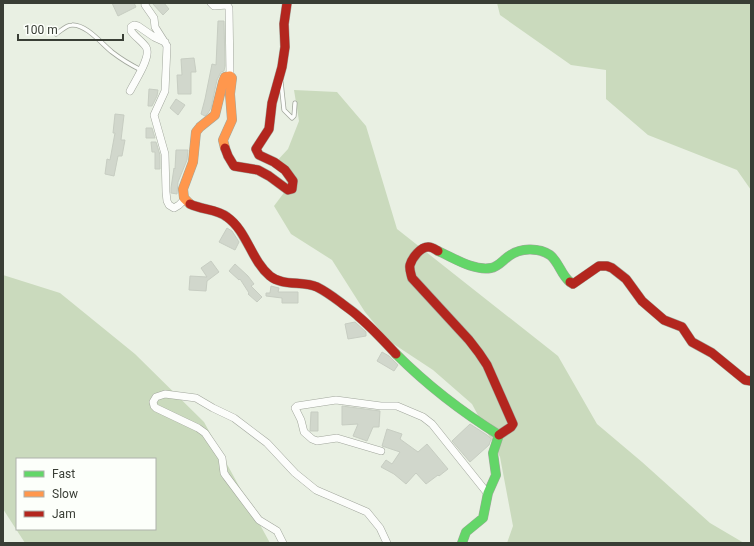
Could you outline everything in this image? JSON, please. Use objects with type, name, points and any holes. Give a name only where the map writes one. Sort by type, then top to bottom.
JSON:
[{"type":"street","points":[[210,3],[214,6],[227,5],[230,8],[230,76],[232,78],[230,94],[232,116],[231,124],[223,140],[232,164],[236,167],[258,170],[290,190],[294,186],[294,179],[274,162],[259,155],[256,149],[269,129],[272,103],[281,75],[284,56],[284,24],[287,3]]},
{"type":"street","points":[[145,5],[154,18],[156,29],[167,44],[166,91],[155,111],[154,118],[165,154],[167,201],[169,205],[174,208],[185,199],[185,184],[192,163],[196,132],[198,128],[214,116],[222,83],[226,77],[230,76]]},
{"type":"street","points":[[130,91],[146,60],[147,49],[144,44],[132,33],[130,30],[131,27],[134,25],[138,26],[167,44]]},
{"type":"street","points":[[185,199],[194,205],[220,213],[230,219],[238,228],[255,257],[273,279],[320,288],[353,311],[420,377],[470,417],[499,435]]},
{"type":"street","points":[[462,543],[466,532],[483,518],[488,494],[496,476],[493,454],[499,435],[511,427],[512,424],[487,365],[469,340],[412,278],[409,268],[410,262],[423,248],[429,247],[477,267],[486,268],[494,267],[512,254],[521,250],[540,252],[551,256],[568,281],[574,284],[596,268],[607,266],[622,275],[642,301],[667,322],[682,327],[694,343],[712,353],[745,380],[751,381]]},
{"type":"street","points":[[283,543],[280,534],[275,529],[259,520],[226,476],[222,458],[214,444],[205,433],[198,428],[156,408],[153,402],[156,396],[165,394],[196,398],[239,421],[272,447],[290,468],[309,486],[367,512],[380,528],[387,543]]},
{"type":"street","points":[[381,452],[337,438],[317,441],[312,439],[304,432],[301,420],[295,408],[297,406],[336,400],[381,406],[397,406],[407,409],[423,417],[432,424],[488,494]]},
{"type":"lane","points":[[56,34],[71,25],[82,28],[95,35],[113,52],[141,70]]},
{"type":"lane","points":[[281,75],[284,110],[292,118],[294,116],[295,103]]},
{"type":"green space","points":[[497,3],[751,3],[751,190],[737,170],[648,135],[606,99],[606,70],[571,65],[500,15]]},
{"type":"green space","points":[[294,90],[337,92],[366,126],[397,229],[558,356],[597,424],[710,523],[744,543],[507,543],[513,526],[500,457],[472,404],[433,370],[389,341],[365,312],[332,260],[291,234],[274,206],[289,186],[276,162],[288,149],[299,121]]},
{"type":"green space","points":[[3,275],[60,293],[135,354],[204,422],[270,543],[25,543],[17,530],[156,530],[156,458],[16,458],[16,529],[3,509]]},
{"type":"building","points":[[112,3],[134,3],[136,7],[118,16]]},
{"type":"building","points":[[152,3],[164,3],[169,9],[163,15]]},
{"type":"building","points":[[218,21],[224,21],[225,66],[224,71],[221,72],[217,80],[211,108],[205,116],[201,114],[212,64],[216,65]]},
{"type":"building","points":[[194,58],[196,72],[191,72],[191,94],[178,94],[177,75],[182,75],[181,59]]},
{"type":"building","points":[[149,89],[158,90],[152,106],[148,106]]},
{"type":"building","points":[[176,99],[185,105],[178,115],[170,108]]},
{"type":"building","points":[[115,114],[124,115],[121,140],[125,140],[122,156],[118,156],[114,176],[105,174],[107,159],[110,160],[115,133],[113,133]]},
{"type":"building","points":[[146,128],[152,128],[155,138],[146,138]]},
{"type":"building","points":[[151,142],[156,142],[160,155],[160,169],[155,169],[155,152],[152,152]]},
{"type":"building","points":[[176,150],[188,150],[187,160],[178,182],[177,194],[171,193],[174,168],[175,169]]},
{"type":"building","points":[[227,228],[232,231],[239,242],[235,250],[219,242]]},
{"type":"building","points":[[211,261],[219,272],[207,281],[206,291],[189,290],[190,276],[207,277],[201,268]]},
{"type":"building","points":[[235,264],[248,276],[254,284],[251,286],[262,297],[257,302],[248,294],[249,293],[240,279],[239,280],[229,271]]},
{"type":"building","points":[[271,286],[279,288],[278,292],[298,292],[298,303],[282,303],[282,298],[266,296],[266,293],[270,293]]},
{"type":"building","points":[[355,322],[366,332],[366,336],[348,339],[345,324]]},
{"type":"building","points":[[382,352],[389,356],[398,365],[394,371],[377,361]]},
{"type":"building","points":[[342,406],[380,411],[379,427],[373,427],[367,441],[353,436],[358,424],[342,425]]},
{"type":"building","points":[[311,412],[318,412],[318,431],[310,431]]},
{"type":"building","points":[[470,424],[491,439],[489,445],[470,462],[452,441]]},
{"type":"building","points":[[387,429],[402,434],[400,439],[418,452],[427,444],[448,469],[426,484],[416,473],[406,484],[394,474],[381,467],[386,460],[392,464],[400,452],[382,446]]},
{"type":"traffic: fast","points":[[438,251],[477,268],[491,268],[496,266],[518,251],[535,250],[545,252],[556,261],[564,276],[570,282]]},
{"type":"traffic: fast","points":[[396,354],[445,398],[499,435],[493,453],[496,475],[488,493],[483,518],[466,532],[462,543]]},
{"type":"traffic: slow","points":[[190,204],[184,198],[183,189],[193,162],[196,132],[215,115],[223,82],[225,77],[230,76],[232,78],[230,94],[232,120],[223,140],[225,148]]},
{"type":"traffic: jam","points":[[225,148],[234,166],[258,170],[288,190],[292,189],[293,181],[285,170],[274,162],[259,155],[256,149],[269,129],[272,103],[282,67],[285,47],[284,24],[287,3]]},
{"type":"traffic: jam","points":[[190,204],[223,214],[234,223],[258,262],[270,276],[280,281],[311,285],[326,292],[357,315],[396,354]]},
{"type":"traffic: jam","points":[[438,251],[431,247],[426,247],[417,253],[410,265],[412,278],[469,340],[487,365],[513,424],[499,435]]},
{"type":"traffic: jam","points":[[570,282],[573,284],[599,266],[607,266],[612,268],[626,279],[642,301],[664,320],[682,327],[692,342],[712,353],[745,380],[751,381]]}]
